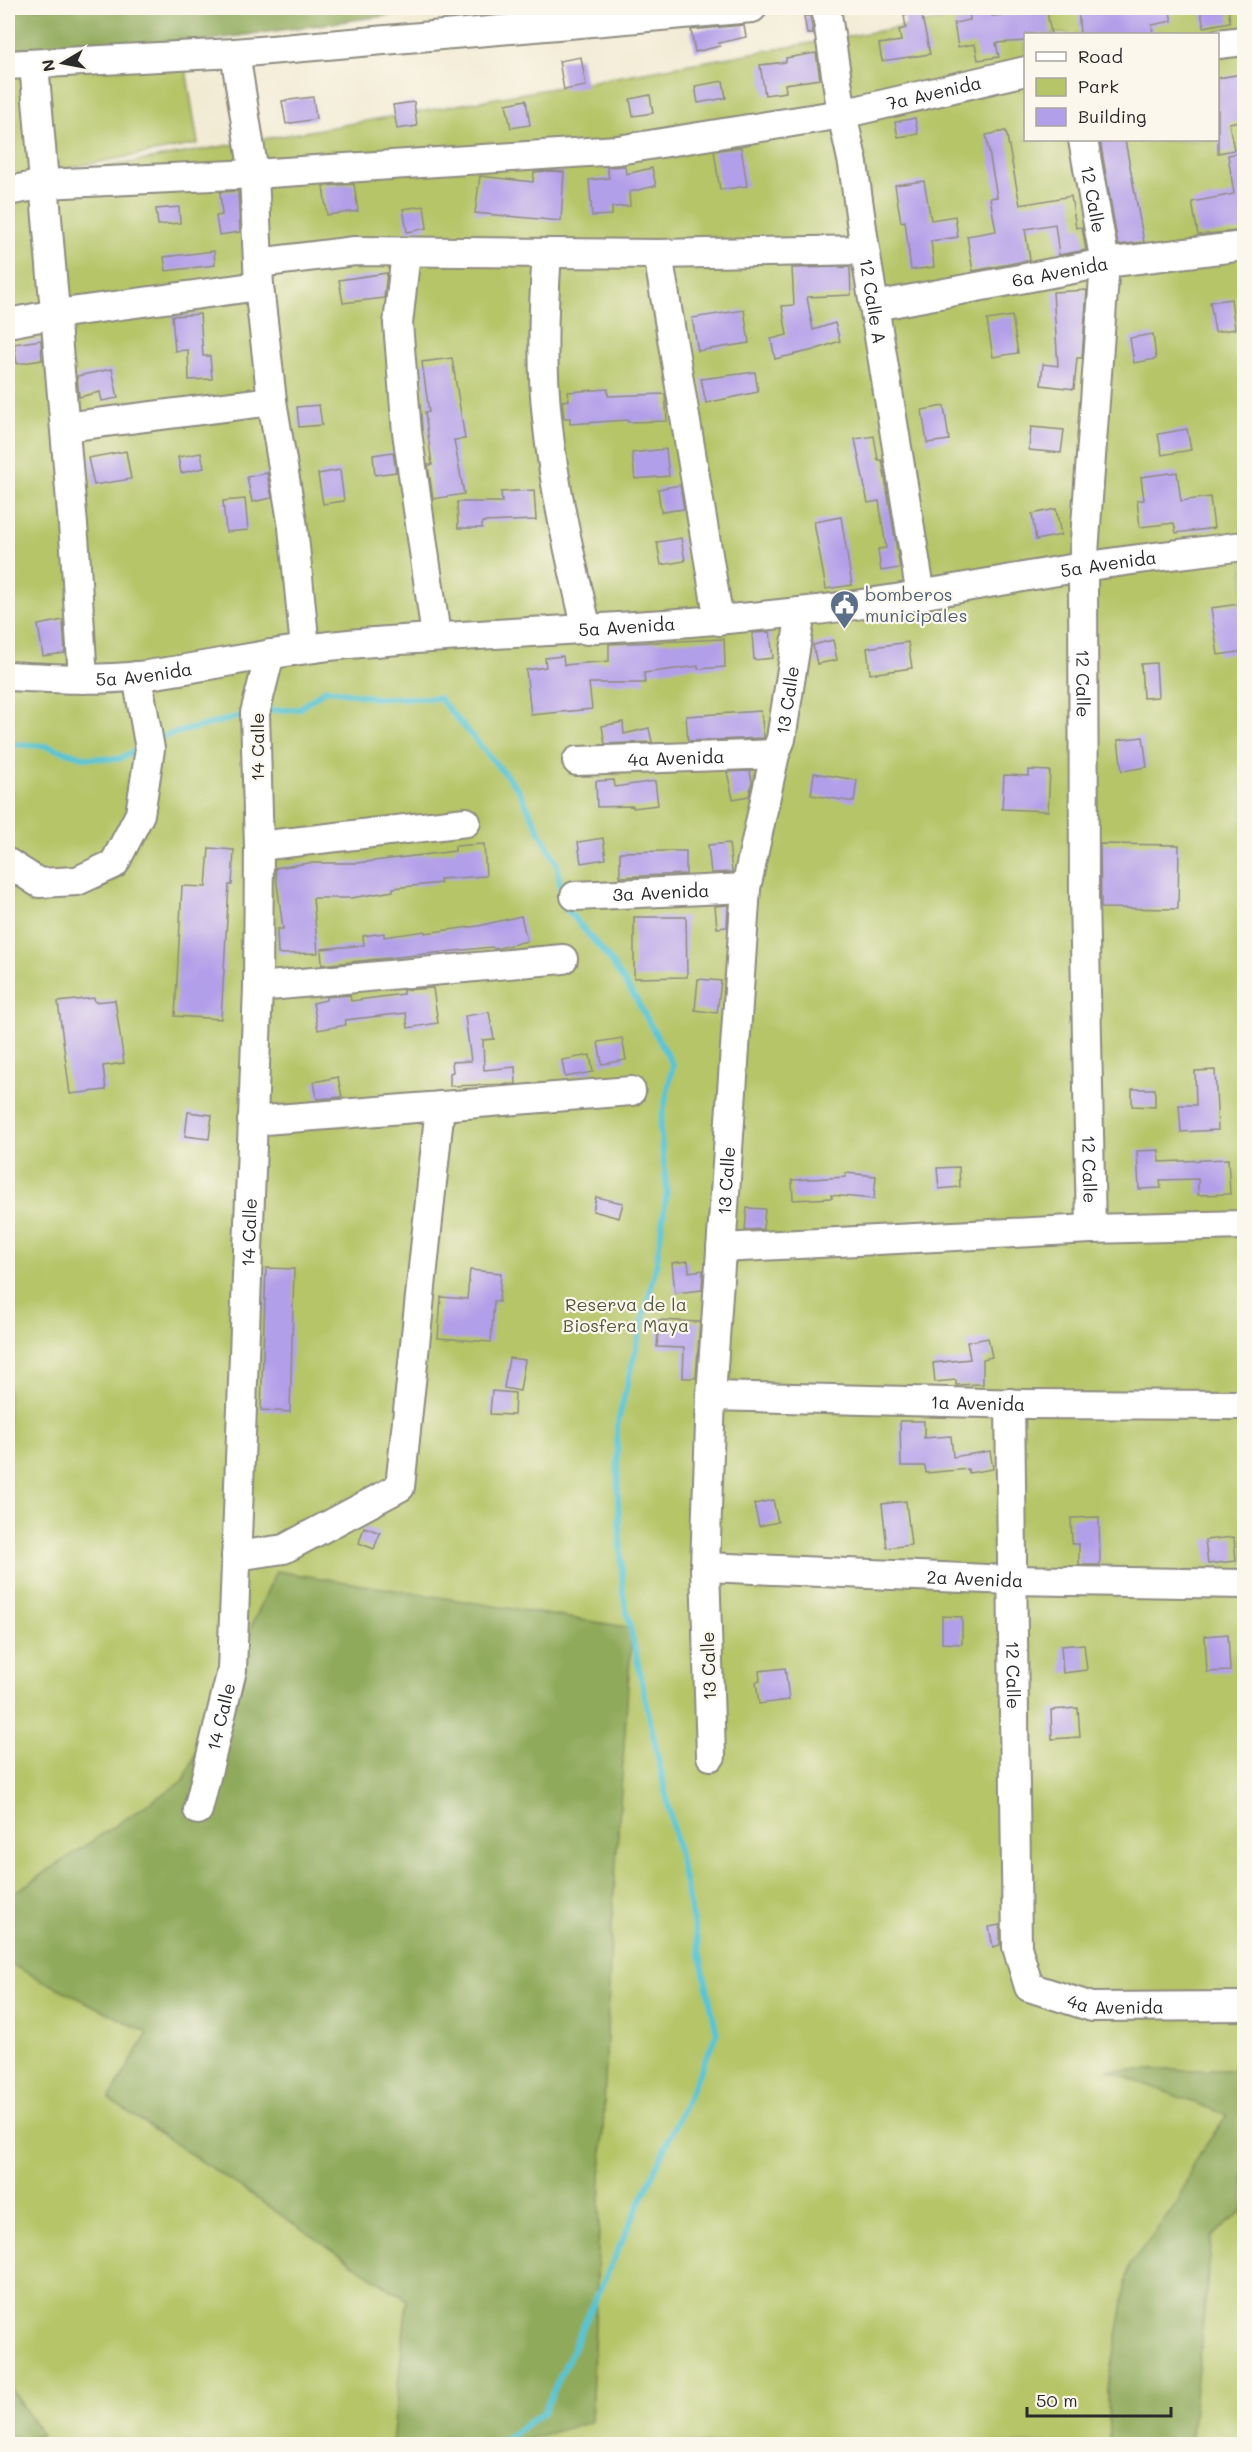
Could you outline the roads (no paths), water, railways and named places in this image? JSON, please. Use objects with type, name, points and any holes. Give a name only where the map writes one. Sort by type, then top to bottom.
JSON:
[{"type":"street","points":[[82,679],[75,549],[45,184],[21,65],[235,53],[752,8]]},
{"type":"street","name":"12 Calle A","points":[[826,8],[921,596]]},
{"type":"street","points":[[1219,44],[1245,41]]},
{"type":"street","points":[[235,53],[254,174],[259,274],[272,401],[293,527],[305,648]]},
{"type":"street","name":"7a Avenida","points":[[8,191],[45,184],[254,174],[618,150],[842,114],[1024,71]]},
{"type":"street","name":"12 Calle","points":[[1083,141],[1105,263],[1083,567],[1084,896],[1091,1229]]},
{"type":"street","name":"6a Avenida","points":[[875,306],[1105,263],[1245,246]]},
{"type":"street","points":[[8,323],[259,274],[355,251],[658,254],[865,250]]},
{"type":"street","points":[[406,252],[398,324],[407,432],[436,636]]},
{"type":"street","points":[[547,253],[543,304],[547,418],[562,522],[587,630]]},
{"type":"street","points":[[658,254],[719,621]]},
{"type":"street","points":[[65,427],[272,401]]},
{"type":"street","name":"5a Avenida","points":[[8,676],[82,679],[137,676],[305,648],[436,636],[587,630],[719,621],[921,596],[1083,567],[1245,546]]},
{"type":"street","name":"13 Calle","points":[[711,1756],[705,1567],[711,1396],[746,888],[775,754],[781,739],[801,612]]},
{"type":"street","name":"14 Calle","points":[[198,1810],[232,1670],[258,987],[259,846],[255,713],[270,654]]},
{"type":"street","points":[[8,863],[39,883],[77,881],[114,864],[140,814],[150,749],[137,676]]},
{"type":"street","name":"4a Avenida","points":[[577,761],[775,754]]},
{"type":"street","points":[[259,846],[466,822]]},
{"type":"street","name":"3a Avenida","points":[[575,896],[746,888]]},
{"type":"street","points":[[258,987],[563,959]]},
{"type":"street","points":[[252,1121],[631,1091]]},
{"type":"street","points":[[236,1556],[284,1549],[400,1487],[440,1106]]},
{"type":"street","points":[[721,1248],[1091,1229],[1245,1225]]},
{"type":"street","name":"1a Avenida","points":[[711,1396],[1010,1403],[1245,1405]]},
{"type":"street","name":"12 Calle","points":[[1010,1403],[1017,1947]]},
{"type":"street","name":"2a Avenida","points":[[705,1567],[1011,1580],[1245,1584]]},
{"type":"street","name":"4a Avenida","points":[[1017,1947],[1029,1986],[1092,2007],[1245,2006]]},
{"type":"waterway","points":[[264,711],[299,709],[326,689],[376,698],[439,698],[518,789],[557,864],[563,905],[607,956],[636,999],[673,1065],[660,1127],[667,1191],[656,1267],[617,1426],[618,1499],[623,1593],[717,2034],[544,2412],[498,2444]]},
{"type":"waterway","points":[[155,741],[168,735],[249,714]]},
{"type":"waterway","points":[[8,744],[46,746],[87,758],[119,759],[140,748]]},
{"type":"place","name":"bomberos municipales","points":[[844,630]]},
{"type":"park label","name":"Reserva de la Biosfera Maya","points":[[626,1314]]}]
